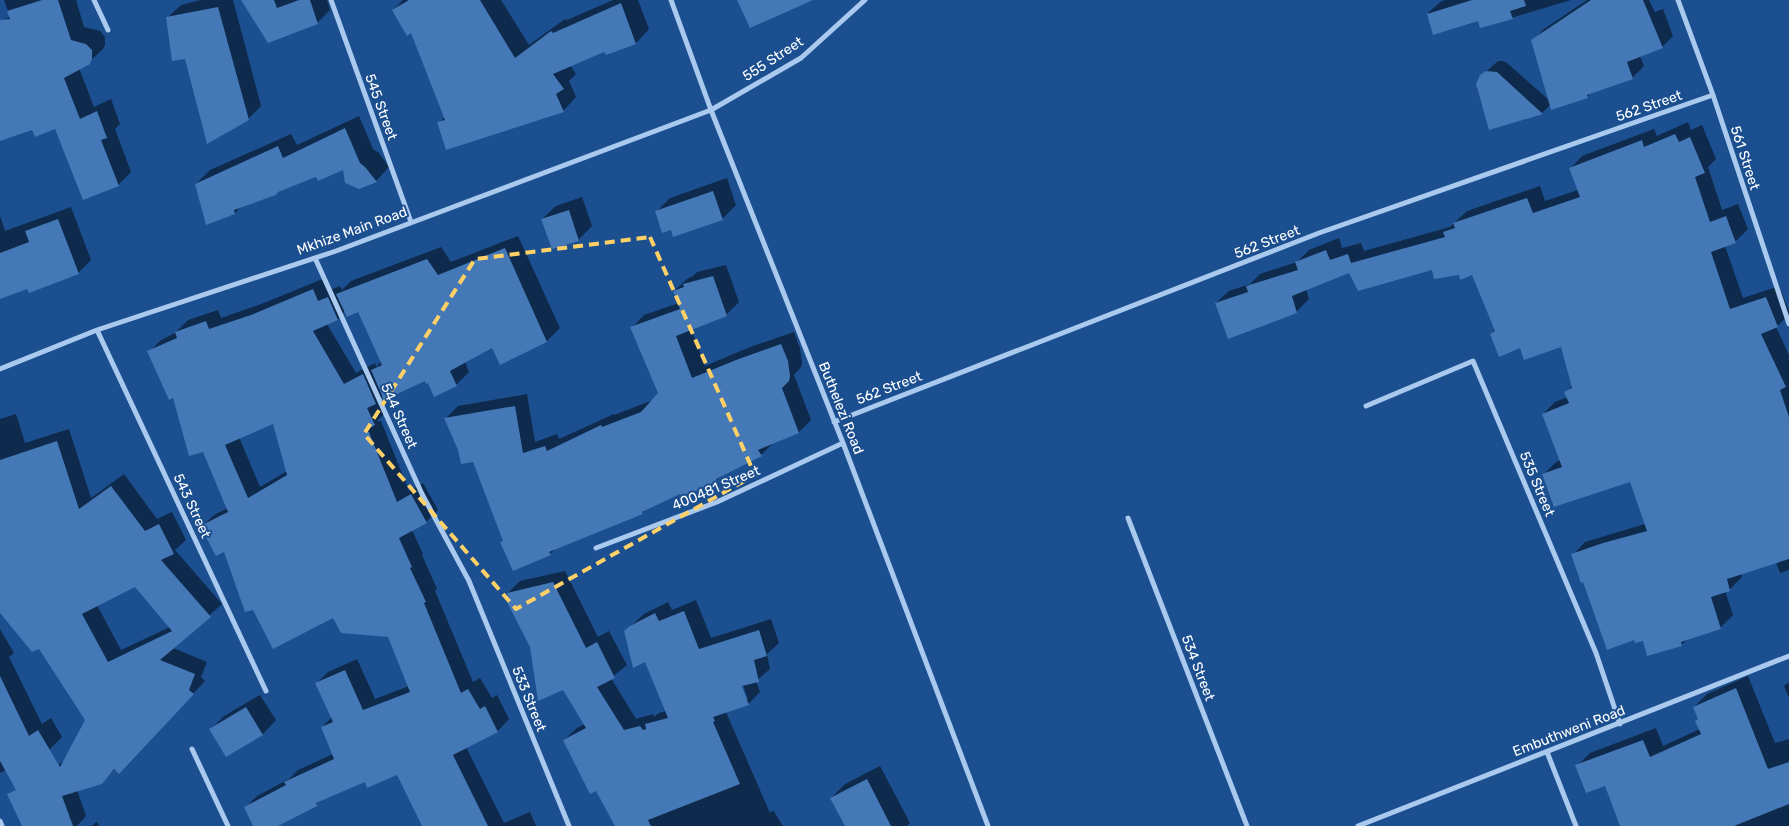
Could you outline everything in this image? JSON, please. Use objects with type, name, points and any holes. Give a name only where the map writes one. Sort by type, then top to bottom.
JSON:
[{"type":"street","points":[[94,0],[108,30]]},
{"type":"street","name":"545 Street","points":[[331,0],[411,222]]},
{"type":"street","name":"Buthelezi Road","points":[[671,0],[711,110],[843,443],[988,826]]},
{"type":"street","name":"555 Street","points":[[711,110],[801,58],[864,0]]},
{"type":"street","name":"561 Street","points":[[1678,0],[1713,95],[1789,324]]},
{"type":"street","name":"562 Street","points":[[834,422],[1319,234],[1713,95]]},
{"type":"street","name":"Mkhize Main Road","points":[[0,369],[97,330],[315,258],[711,110]]},
{"type":"street","name":"544 Street","points":[[315,258],[422,494],[469,581]]},
{"type":"street","name":"543 Street","points":[[97,330],[266,691]]},
{"type":"street","name":"535 Street","points":[[1366,406],[1473,361],[1596,653],[1620,724]]},
{"type":"street","name":"400481 Street","points":[[596,548],[718,502],[843,443]]},
{"type":"street","name":"534 Street","points":[[1128,518],[1247,826]]},
{"type":"street","name":"533 Street","points":[[469,581],[569,826]]},
{"type":"street","name":"Embuthweni Road","points":[[1358,826],[1789,656]]},
{"type":"street","points":[[192,749],[228,826]]},
{"type":"street","points":[[1547,752],[1576,826]]},
{"type":"street","points":[[0,821],[2,826]]},
{"type":"highlighted area","points":[[650,237],[755,475],[516,609],[364,434],[475,259]]},
{"type":"building","points":[[42,0],[58,0],[71,40],[86,44],[92,50],[90,64],[64,78],[80,119],[97,111],[107,138],[101,140],[119,186],[83,200],[55,129],[35,137],[32,130],[0,141],[0,20],[10,19],[7,11]]},
{"type":"building","points":[[241,0],[274,0],[277,8],[299,0],[310,0],[318,24],[268,43]]},
{"type":"building","points":[[409,0],[480,0],[515,58],[551,31],[553,33],[621,3],[636,44],[606,55],[604,52],[553,74],[564,89],[556,94],[564,112],[446,150],[437,122],[445,120],[411,33],[407,36],[392,10]]},
{"type":"building","points":[[737,0],[813,0],[750,28]]},
{"type":"building","points":[[1472,0],[1524,0],[1526,6],[1510,11],[1513,19],[1480,28],[1478,21],[1433,35],[1427,14]]},
{"type":"building","points":[[1591,0],[1643,0],[1663,48],[1627,62],[1633,79],[1587,95],[1588,98],[1551,110],[1531,40]]},
{"type":"building","points":[[218,7],[249,120],[207,144],[185,59],[172,61],[166,17]]},
{"type":"building","points":[[1486,71],[1497,72],[1543,114],[1489,130],[1476,84],[1480,75]]},
{"type":"building","points":[[345,128],[360,163],[377,182],[359,189],[345,183],[343,170],[318,181],[316,177],[278,192],[276,195],[234,210],[235,214],[206,225],[195,184],[278,146],[283,158]]},
{"type":"building","points":[[1675,134],[1679,142],[1690,137],[1705,173],[1695,177],[1710,222],[1726,216],[1736,243],[1711,252],[1730,309],[1766,297],[1778,327],[1761,334],[1786,387],[1780,390],[1789,417],[1789,559],[1727,579],[1730,591],[1711,597],[1721,629],[1681,642],[1682,646],[1647,656],[1643,641],[1635,643],[1634,640],[1607,650],[1571,554],[1647,531],[1630,482],[1554,507],[1542,474],[1562,467],[1542,414],[1569,403],[1564,392],[1572,388],[1561,347],[1524,360],[1520,348],[1499,357],[1490,334],[1495,331],[1472,275],[1460,280],[1459,275],[1434,279],[1432,270],[1358,291],[1349,273],[1292,296],[1297,313],[1228,339],[1215,303],[1248,292],[1246,286],[1298,270],[1295,262],[1326,250],[1330,260],[1348,254],[1351,263],[1445,237],[1443,232],[1455,228],[1453,223],[1527,198],[1533,213],[1580,197],[1569,168],[1642,140],[1644,147]]},
{"type":"building","points":[[713,191],[723,220],[673,237],[671,230],[662,233],[655,211]]},
{"type":"building","points":[[569,210],[579,241],[552,249],[541,219]]},
{"type":"building","points":[[58,219],[79,274],[29,293],[27,289],[0,299],[0,253],[29,242],[25,231]]},
{"type":"building","points":[[505,248],[547,342],[500,365],[492,348],[450,371],[457,386],[434,397],[428,383],[426,384],[425,381],[384,400],[371,370],[382,365],[358,312],[347,317],[336,294],[427,259],[438,275]]},
{"type":"building","points":[[713,276],[727,316],[676,336],[692,378],[781,344],[788,361],[790,376],[789,381],[782,388],[799,433],[758,450],[762,456],[716,479],[717,481],[682,497],[680,494],[642,512],[643,514],[549,552],[551,555],[513,571],[500,542],[503,541],[473,462],[461,464],[458,450],[444,418],[515,406],[523,453],[545,446],[547,451],[601,425],[602,427],[641,412],[658,393],[630,327],[680,309],[673,291],[684,287],[683,284]]},
{"type":"building","points":[[313,289],[318,301],[328,297],[338,320],[313,331],[344,384],[363,374],[376,404],[367,408],[375,425],[365,431],[369,432],[397,502],[411,494],[427,523],[399,538],[412,567],[410,568],[426,602],[424,603],[461,693],[468,689],[480,709],[485,706],[498,732],[453,755],[488,826],[422,826],[397,775],[367,788],[365,782],[316,803],[317,806],[278,826],[253,826],[244,807],[286,785],[284,782],[334,759],[321,727],[333,722],[315,683],[345,670],[363,710],[410,692],[388,637],[341,633],[333,618],[273,649],[253,610],[245,612],[224,552],[216,556],[200,526],[228,512],[203,452],[189,456],[173,398],[169,400],[147,351],[177,338],[175,332],[206,321],[209,329],[251,315]],"holes":[[[273,424],[287,475],[248,498],[225,445]]]},
{"type":"building","points":[[57,441],[79,509],[111,486],[145,531],[159,524],[174,554],[161,560],[211,617],[160,660],[195,674],[189,690],[194,694],[119,774],[114,769],[102,784],[62,796],[73,826],[22,826],[7,794],[16,790],[0,761],[0,676],[29,736],[38,730],[60,767],[85,720],[39,649],[32,652],[0,613],[0,460]],"holes":[[[135,587],[172,631],[108,662],[82,614]]]},
{"type":"building","points":[[553,582],[586,648],[597,642],[615,678],[597,687],[624,730],[640,726],[643,730],[646,729],[645,724],[668,718],[645,662],[633,668],[624,631],[630,626],[655,613],[659,621],[684,611],[699,649],[759,630],[767,656],[754,660],[759,682],[742,686],[749,705],[713,717],[715,721],[713,722],[740,784],[648,820],[651,826],[615,826],[596,791],[590,794],[563,740],[586,728],[563,690],[538,701],[530,647],[507,602],[510,600],[507,593]]},
{"type":"building","points":[[1736,688],[1768,769],[1789,762],[1789,804],[1734,826],[1620,826],[1605,786],[1586,793],[1575,765],[1643,740],[1650,757],[1701,734],[1695,721],[1698,719],[1693,707]]},
{"type":"building","points":[[246,707],[263,735],[226,757],[209,729]]},
{"type":"building","points":[[867,779],[891,826],[845,826],[830,798]]}]
